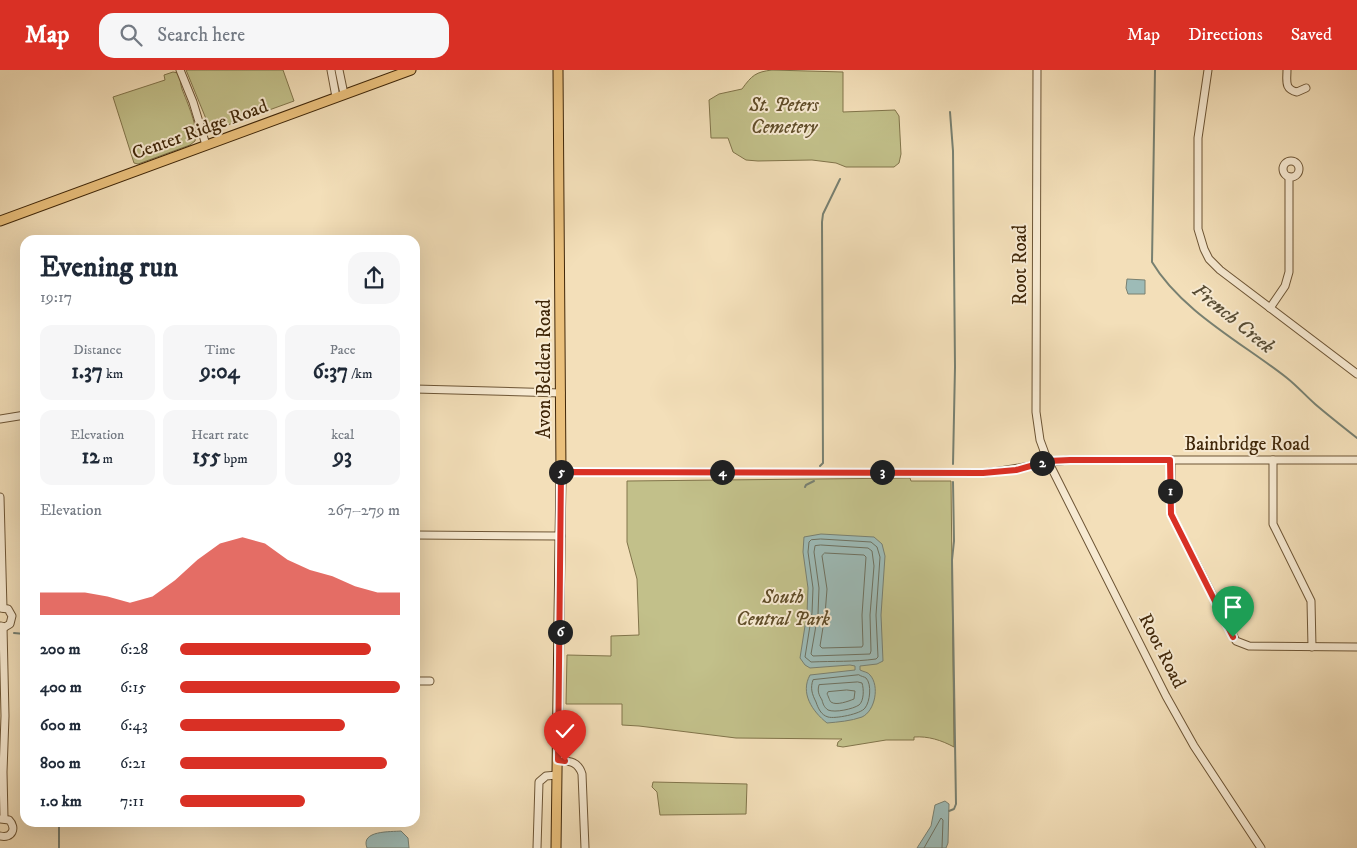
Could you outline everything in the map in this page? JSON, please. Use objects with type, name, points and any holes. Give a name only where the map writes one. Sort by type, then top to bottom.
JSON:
[{"type":"main road","name":"Center Ridge Road","points":[[0,221],[411,70]]},
{"type":"main road","name":"Avon Belden Road","points":[[556,848],[561,536],[558,70]]},
{"type":"street","points":[[180,70],[193,102],[206,145]]},
{"type":"street","points":[[331,70],[340,96]]},
{"type":"street","points":[[339,70],[340,96]]},
{"type":"street","name":"Root Road","points":[[1037,70],[1036,412],[1040,440],[1048,460],[1166,696],[1194,746],[1261,848]]},
{"type":"street","points":[[1208,70],[1197,145],[1198,224],[1200,239],[1206,254],[1216,267],[1357,374]]},
{"type":"street","points":[[1287,70],[1287,87],[1289,90],[1297,92],[1306,88]]},
{"type":"street","points":[[1270,308],[1285,286],[1289,272],[1289,177]]},
{"type":"street","points":[[420,389],[561,393]]},
{"type":"street","points":[[0,419],[20,417]]},
{"type":"street","name":"Bainbridge Road","points":[[561,472],[983,473],[1016,470],[1048,460],[1357,460]]},
{"type":"street","points":[[1170,460],[1171,514],[1236,641],[1245,646],[1357,648]]},
{"type":"street","points":[[1273,460],[1273,524],[1311,600],[1312,647]]},
{"type":"street","points":[[0,498],[1,608],[8,609],[12,616],[10,624],[2,627],[5,716],[2,819],[11,821],[13,826],[13,831],[7,836],[0,836]]},
{"type":"street","points":[[420,535],[561,536]]},
{"type":"street","points":[[420,681],[430,681]]},
{"type":"street","points":[[558,760],[573,762],[579,767],[582,774],[585,848]]},
{"type":"street","points":[[537,848],[539,782],[546,776],[557,774]]},
{"type":"green space","points":[[186,70],[283,70],[294,101],[211,131]]},
{"type":"green space","name":"St. Peters Cemetery","points":[[772,70],[843,72],[843,112],[895,110],[899,116],[901,154],[899,163],[894,167],[846,167],[836,163],[812,160],[746,160],[733,152],[728,138],[711,138],[709,100],[719,94],[742,89],[755,75]]},
{"type":"green space","points":[[173,72],[179,75],[181,87],[192,115],[196,136],[195,141],[190,145],[138,164],[134,163],[113,97],[165,80],[164,75]]},
{"type":"green space","name":"South Central Park","points":[[910,478],[911,481],[951,481],[954,747],[944,742],[924,737],[914,737],[914,740],[886,740],[843,747],[837,746],[838,742],[842,739],[736,738],[622,725],[622,704],[566,704],[567,655],[611,656],[611,636],[639,635],[637,579],[627,542],[627,481]]},
{"type":"green space","points":[[653,782],[747,784],[746,814],[660,815],[657,792],[652,787]]},
{"type":"water","points":[[1127,279],[1145,280],[1145,294],[1128,294],[1126,288]]},
{"type":"water","points":[[821,534],[874,537],[882,544],[885,556],[881,615],[883,661],[877,664],[860,666],[860,670],[870,675],[875,685],[873,704],[862,717],[827,723],[809,701],[806,688],[810,675],[855,670],[855,666],[810,668],[800,658],[807,613],[808,588],[803,552],[804,537]]},
{"type":"water","points":[[945,801],[949,804],[948,843],[946,848],[917,848],[931,826],[935,805]]},
{"type":"water","points":[[401,831],[408,838],[409,848],[367,848],[366,842],[372,835]]},
{"type":"waterway","name":"French Creek","points":[[1155,70],[1152,262],[1164,280],[1196,311],[1287,378],[1315,404],[1357,438]]},
{"type":"waterway","points":[[950,112],[953,151],[955,367],[953,464]]},
{"type":"waterway","points":[[820,466],[823,463],[822,222],[823,214],[840,179]]},
{"type":"waterway","points":[[805,487],[814,481]]},
{"type":"waterway","points":[[949,811],[954,809],[956,804],[952,560],[954,541],[953,482]]},
{"type":"waterway","points":[[14,633],[20,634]]},
{"type":"waterway","points":[[59,827],[59,848]]},
{"type":"route","points":[[565,761],[558,760],[561,472],[983,473],[1016,470],[1048,461],[1170,460],[1171,514],[1233,637]]}]
